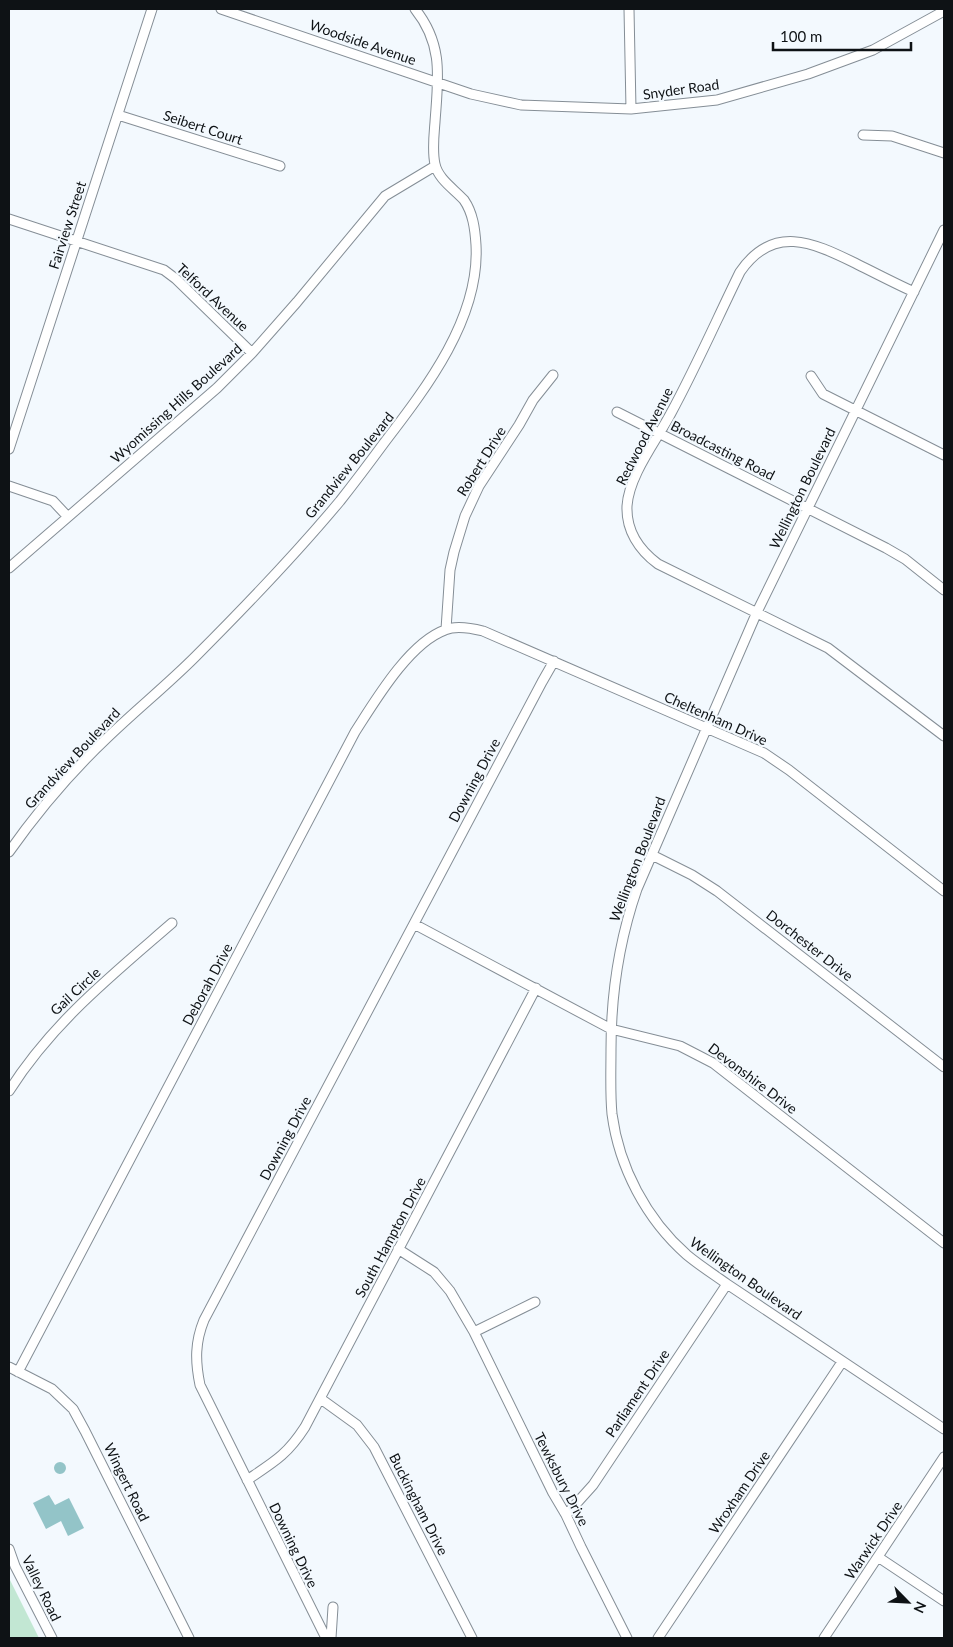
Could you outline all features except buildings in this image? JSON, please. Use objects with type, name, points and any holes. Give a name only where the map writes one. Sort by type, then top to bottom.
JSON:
[{"type":"street","name":"Fairview Street","points":[[9,449],[152,9]]},
{"type":"street","name":"Woodside Avenue","points":[[221,9],[438,83]]},
{"type":"street","points":[[415,9],[433,38],[437,59],[438,83],[434,136],[435,166]]},
{"type":"street","points":[[629,9],[631,109]]},
{"type":"street","name":"Snyder Road","points":[[438,83],[471,94],[522,105],[631,109],[717,100],[808,74],[873,50],[944,11]]},
{"type":"street","name":"Seibert Court","points":[[118,115],[280,166]]},
{"type":"street","points":[[863,135],[892,136],[944,153]]},
{"type":"street","name":"Wyomissing Hills Boulevard","points":[[9,568],[216,388],[252,353],[385,196],[435,166]]},
{"type":"street","name":"Grandview Boulevard","points":[[9,852],[30,823],[79,766],[194,658],[270,580],[340,500],[418,400],[457,330],[468,302],[476,272],[476,244],[473,217],[465,202],[443,179],[435,166]]},
{"type":"street","name":"Telford Avenue","points":[[9,219],[164,270],[176,279],[252,353]]},
{"type":"street","name":"Wellington Boulevard","points":[[944,230],[757,612],[637,890],[624,932],[617,968],[611,1029],[610,1088],[612,1114],[622,1160],[643,1202],[663,1230],[686,1254],[727,1284],[944,1429]]},
{"type":"street","name":"Redwood Avenue","points":[[914,292],[815,245],[792,242],[775,244],[751,258],[740,272],[671,414],[646,456],[630,492],[627,507],[630,529],[646,554],[658,564],[835,652],[944,736]]},
{"type":"street","name":"Robert Drive","points":[[446,629],[450,570],[465,516],[479,486],[533,400],[553,375]]},
{"type":"street","points":[[810,376],[823,394],[944,455]]},
{"type":"street","name":"Broadcasting Road","points":[[617,412],[886,548],[905,559],[944,590]]},
{"type":"street","points":[[9,486],[53,501],[68,517]]},
{"type":"street","name":"Cheltenham Drive","points":[[446,629],[468,628],[483,631],[750,746],[774,760],[944,891]]},
{"type":"street","name":"Deborah Drive","points":[[18,1372],[355,732],[375,701],[412,652],[427,639],[446,629]]},
{"type":"street","name":"Downing Drive","points":[[326,1638],[200,1385],[196,1362],[196,1347],[199,1333],[204,1320],[554,661]]},
{"type":"street","name":"Dorchester Drive","points":[[652,855],[692,875],[717,891],[944,1067]]},
{"type":"street","name":"Gail Circle","points":[[9,1091],[32,1057],[59,1025],[172,923]]},
{"type":"street","name":"Devonshire Drive","points":[[414,924],[611,1029],[676,1044],[699,1054],[944,1243]]},
{"type":"street","name":"South Hampton Drive","points":[[247,1480],[278,1460],[305,1427],[536,988]]},
{"type":"street","name":"Tewksbury Drive","points":[[398,1249],[423,1264],[442,1279],[450,1290],[474,1332],[627,1638]]},
{"type":"street","name":"Parliament Drive","points":[[566,1515],[593,1486],[727,1284]]},
{"type":"street","points":[[474,1332],[535,1302]]},
{"type":"street","name":"Wroxham Drive","points":[[658,1638],[842,1362]]},
{"type":"street","name":"Wingert Road","points":[[9,1367],[52,1389],[73,1410],[90,1440],[189,1638]]},
{"type":"street","name":"Buckingham Drive","points":[[321,1399],[357,1425],[374,1447],[472,1638]]},
{"type":"street","name":"Warwick Drive","points":[[824,1638],[944,1457]]},
{"type":"street","name":"Valley Road","points":[[9,1549],[15,1566],[52,1638]]},
{"type":"street","points":[[878,1557],[944,1601]]},
{"type":"street","points":[[330,1638],[333,1607]]},
{"type":"green space","points":[[9,1578],[39,1638],[9,1638]]},
{"type":"water","points":[[58,1462],[62,1462],[66,1468],[62,1474],[58,1474],[54,1470],[54,1466]]},
{"type":"water","points":[[49,1495],[55,1505],[69,1498],[84,1528],[68,1536],[61,1521],[46,1529],[33,1503]]}]
